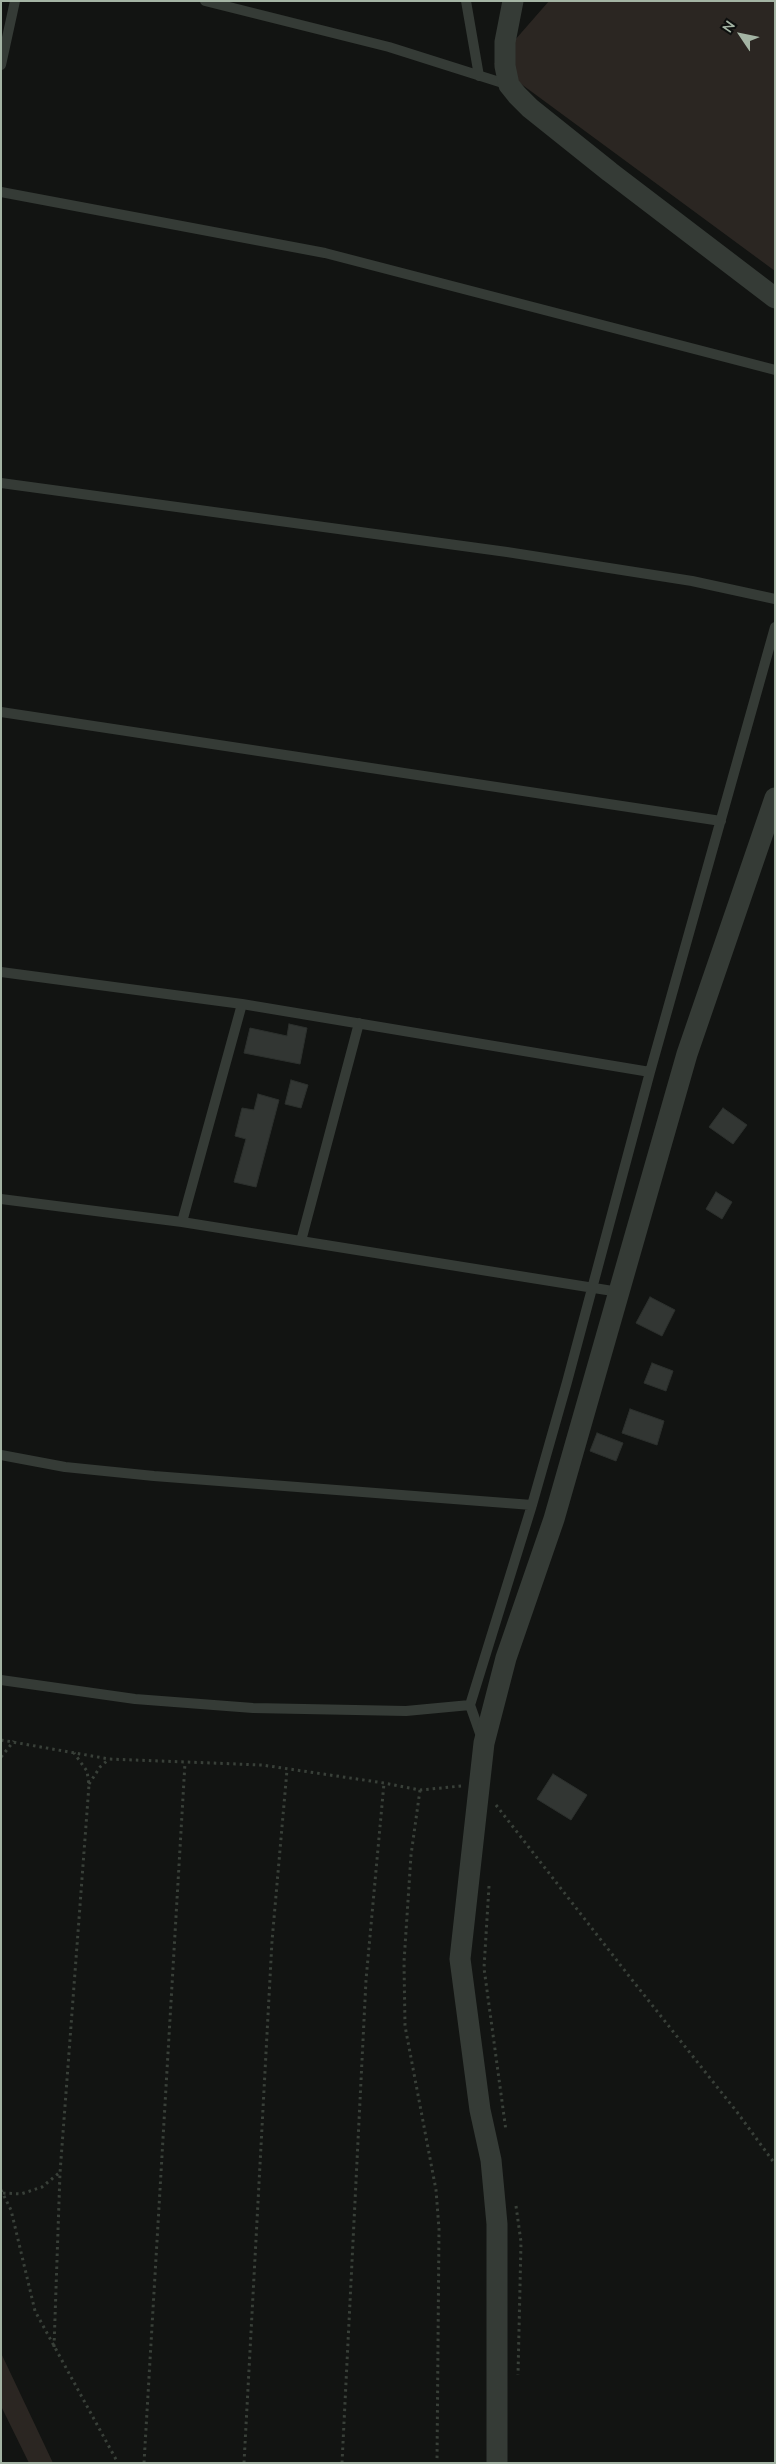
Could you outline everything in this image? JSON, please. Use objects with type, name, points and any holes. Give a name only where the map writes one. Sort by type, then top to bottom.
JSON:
[{"type":"street","points":[[513,1],[505,42],[504,66],[509,85],[530,108],[775,298]]},
{"type":"street","points":[[497,2463],[497,2224],[491,2160],[480,2110],[460,1959],[484,1743],[506,1658],[554,1519],[686,1054],[775,798]]},
{"type":"lane","points":[[1,65],[15,1]]},
{"type":"lane","points":[[205,1],[389,47],[509,85]]},
{"type":"lane","points":[[466,1],[479,76]]},
{"type":"lane","points":[[1,192],[325,253],[775,370]]},
{"type":"lane","points":[[1,483],[507,552],[692,581],[775,599]]},
{"type":"lane","points":[[484,1743],[470,1704],[532,1505],[593,1288],[650,1072],[775,627]]},
{"type":"lane","points":[[1,712],[721,821]]},
{"type":"lane","points":[[1,972],[242,1004],[650,1072]]},
{"type":"lane","points":[[182,1222],[242,1004]]},
{"type":"lane","points":[[301,1241],[359,1023]]},
{"type":"lane","points":[[1,1199],[182,1222],[619,1292]]},
{"type":"lane","points":[[1,1455],[65,1467],[154,1476],[532,1505]]},
{"type":"lane","points":[[1,1680],[135,1699],[262,1708],[406,1712],[470,1704]]},
{"type":"path","points":[[1,1740],[109,1759],[186,1764],[262,1765],[420,1790],[480,1784],[737,2112],[775,2164]]},
{"type":"path","points":[[1,1757],[14,1741]]},
{"type":"path","points":[[54,2347],[60,2173],[89,1785],[87,1772],[74,1752]]},
{"type":"path","points":[[89,1785],[100,1767],[109,1759]]},
{"type":"path","points":[[144,2463],[186,1764]]},
{"type":"path","points":[[244,2463],[272,1941],[287,1770]]},
{"type":"path","points":[[342,2463],[366,1980],[384,1783]]},
{"type":"path","points":[[420,1790],[411,1855],[404,1962],[405,2018],[437,2200],[439,2228],[437,2463]]},
{"type":"path","points":[[2,2191],[21,2194],[42,2187],[60,2173]]},
{"type":"path","points":[[2,2191],[11,2210],[35,2311],[118,2463]]},
{"type":"shaded area","points":[[549,1],[775,1],[775,271],[494,64]]},
{"type":"shaded area","points":[[1,2353],[53,2463],[29,2463],[1,2406]]},
{"type":"building","points":[[289,1024],[307,1028],[300,1064],[244,1053],[250,1028],[287,1036]]},
{"type":"building","points":[[291,1080],[308,1085],[301,1108],[285,1104]]},
{"type":"building","points":[[258,1094],[279,1100],[256,1187],[234,1182],[246,1139],[235,1136],[242,1108],[254,1110]]},
{"type":"building","points":[[723,1108],[747,1125],[733,1144],[709,1127]]},
{"type":"building","points":[[716,1192],[732,1202],[722,1219],[706,1209]]},
{"type":"building","points":[[650,1297],[675,1310],[662,1336],[636,1323]]},
{"type":"building","points":[[652,1363],[673,1371],[666,1391],[644,1383]]},
{"type":"building","points":[[630,1409],[664,1421],[657,1445],[622,1433]]},
{"type":"building","points":[[597,1433],[623,1443],[616,1461],[590,1451]]},
{"type":"building","points":[[553,1774],[587,1795],[571,1820],[537,1799]]}]
